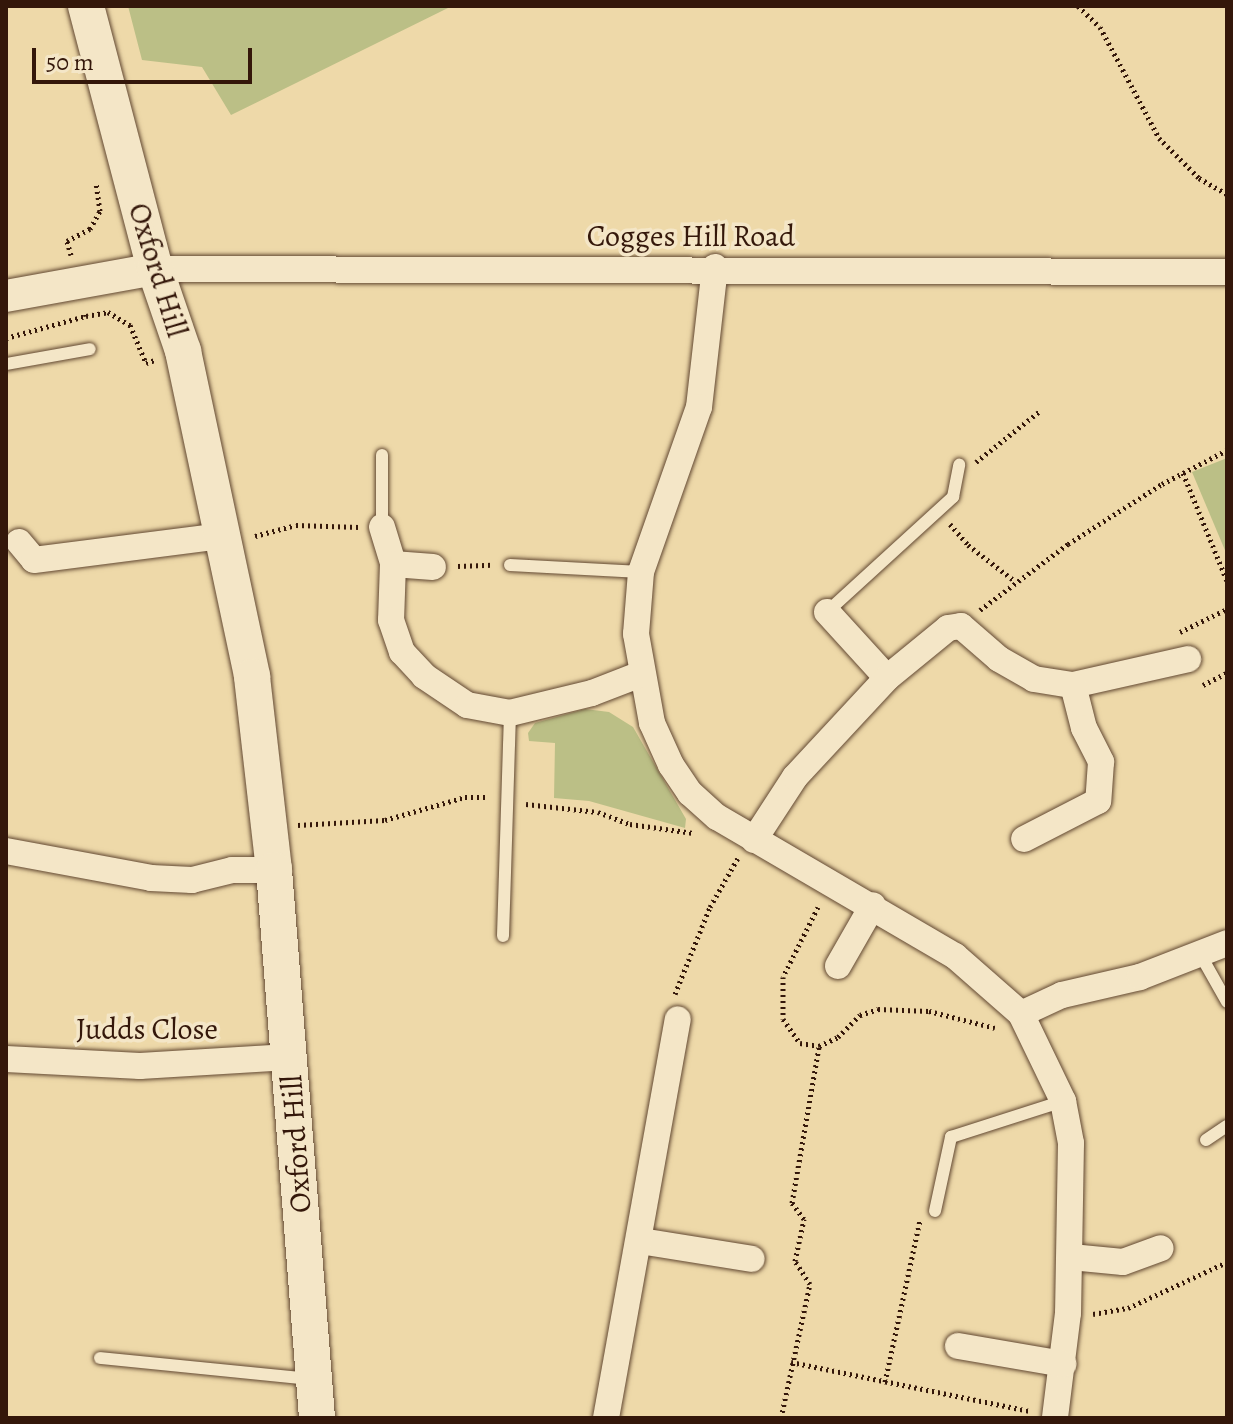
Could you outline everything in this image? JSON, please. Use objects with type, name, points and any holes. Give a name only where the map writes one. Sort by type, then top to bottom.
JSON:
[{"type":"main road","name":"Oxford Hill","points":[[86,6],[155,269],[183,351],[252,677],[274,870],[317,1418]]},
{"type":"street","name":"Cogges Hill Road","points":[[155,269],[715,267],[1227,272]]},
{"type":"street","points":[[715,267],[699,407],[641,572],[636,634],[652,723],[671,765],[690,793],[754,840],[873,905],[955,956],[1021,1014],[1063,1101],[1071,1143],[1068,1313],[1055,1417]]},
{"type":"street","points":[[6,296],[78,280],[155,269]]},
{"type":"street","points":[[382,527],[393,564],[391,620],[402,652],[424,676],[467,705],[510,713],[592,693],[641,674]]},
{"type":"street","points":[[19,542],[34,560],[222,536]]},
{"type":"street","points":[[393,564],[433,567]]},
{"type":"street","points":[[827,612],[887,678]]},
{"type":"street","points":[[754,840],[795,777],[887,678],[948,628],[961,626],[999,659],[1034,679],[1073,685],[1188,659]]},
{"type":"street","points":[[1024,839],[1098,801],[1101,762],[1084,728],[1073,685]]},
{"type":"street","points":[[6,851],[165,879],[274,870]]},
{"type":"street","points":[[838,966],[873,905]]},
{"type":"street","points":[[1021,1014],[1062,995],[1140,977],[1227,943]]},
{"type":"street","points":[[606,1418],[678,1019]]},
{"type":"street","name":"Judds Close","points":[[6,1059],[140,1066],[289,1057]]},
{"type":"street","points":[[640,1241],[752,1259]]},
{"type":"street","points":[[1071,1257],[1123,1262],[1161,1248]]},
{"type":"street","points":[[958,1346],[1063,1364]]},
{"type":"lane","points":[[6,364],[90,349]]},
{"type":"lane","points":[[382,455],[382,527]]},
{"type":"lane","points":[[827,612],[953,497],[959,465]]},
{"type":"lane","points":[[510,565],[641,572]]},
{"type":"lane","points":[[503,936],[510,713]]},
{"type":"lane","points":[[1200,954],[1227,1002]]},
{"type":"lane","points":[[935,1211],[951,1137],[1063,1101]]},
{"type":"lane","points":[[1206,1140],[1227,1126]]},
{"type":"lane","points":[[100,1358],[314,1379]]},
{"type":"path","points":[[1078,6],[1100,27],[1159,138],[1199,178],[1227,194]]},
{"type":"path","points":[[78,280],[67,241],[90,229],[100,211],[96,180]]},
{"type":"path","points":[[86,316],[108,312],[130,325],[146,363],[183,351]]},
{"type":"path","points":[[959,465],[984,460],[1040,411]]},
{"type":"path","points":[[961,626],[1015,581],[1183,473],[1227,450]]},
{"type":"path","points":[[1183,473],[1227,581]]},
{"type":"path","points":[[940,510],[968,545],[1015,581]]},
{"type":"path","points":[[222,536],[267,536],[296,525],[382,527]]},
{"type":"path","points":[[433,567],[510,565]]},
{"type":"path","points":[[678,1019],[669,1017],[690,950],[732,865],[754,840]]},
{"type":"path","points":[[831,882],[788,963],[780,1005],[789,1032],[800,1043],[819,1046],[838,1037],[860,1015],[878,1009],[929,1011],[992,1030],[1021,1014]]},
{"type":"path","points":[[781,1418],[810,1284],[795,1261],[804,1219],[792,1203],[819,1046]]},
{"type":"path","points":[[885,1382],[918,1221],[935,1211]]},
{"type":"path","points":[[1068,1313],[1107,1314],[1128,1308],[1226,1264]]},
{"type":"path","points":[[791,1362],[1055,1417]]},
{"type":"green space","points":[[128,6],[452,6],[231,115],[202,67],[142,60]]},
{"type":"green space","points":[[1227,458],[1227,555],[1192,472]]},
{"type":"green space","points":[[585,709],[609,712],[633,727],[686,819],[685,828],[589,801],[554,798],[555,743],[529,741],[528,733],[535,723]]}]
